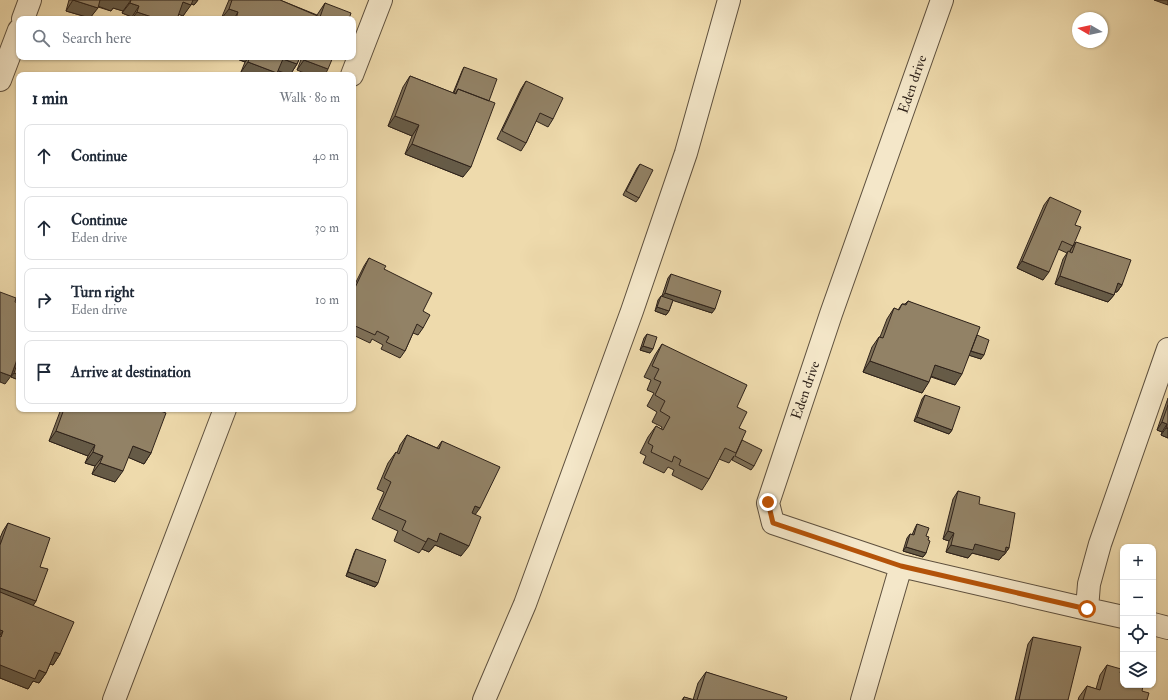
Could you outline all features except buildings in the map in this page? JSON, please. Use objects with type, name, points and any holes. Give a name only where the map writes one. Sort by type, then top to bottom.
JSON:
[{"type":"street","points":[[24,16],[30,0]]},
{"type":"street","points":[[353,72],[381,0]]},
{"type":"street","points":[[484,700],[525,604],[632,312],[686,153],[729,0]]},
{"type":"street","name":"Eden drive","points":[[901,566],[773,523],[768,502],[831,314],[942,0]]},
{"type":"street","points":[[0,80],[16,38]]},
{"type":"street","points":[[1087,609],[1089,584],[1100,544],[1168,350]]},
{"type":"street","points":[[114,700],[224,412]]},
{"type":"street","points":[[862,700],[901,566],[1120,616]]},
{"type":"street","points":[[1156,625],[1168,628]]},
{"type":"route","points":[[768,502],[773,523],[901,566],[1087,609]]}]
